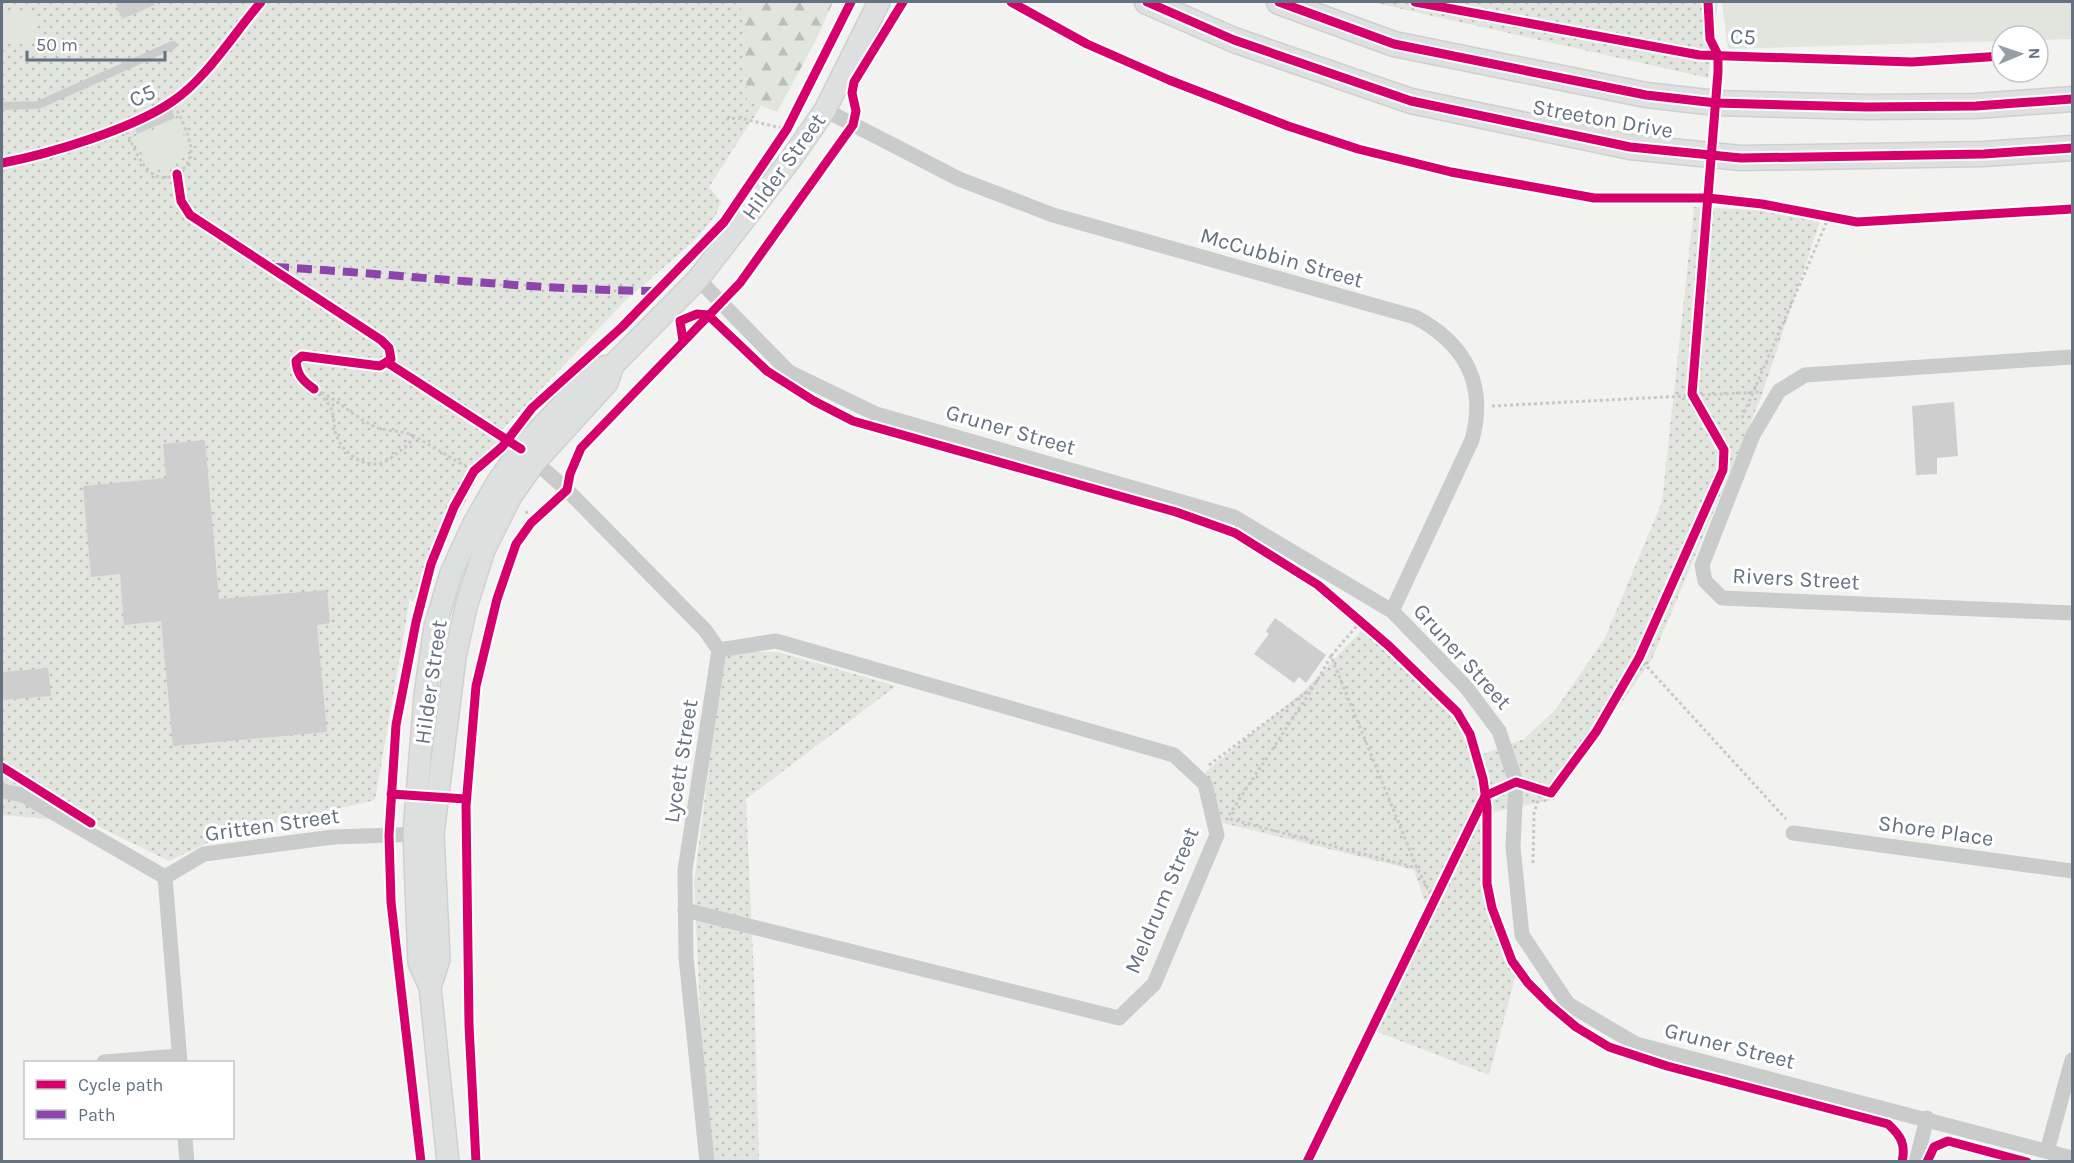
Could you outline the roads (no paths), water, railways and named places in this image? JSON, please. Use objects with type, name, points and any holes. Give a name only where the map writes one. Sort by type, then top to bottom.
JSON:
[{"type":"main road","name":"Streeton Drive","points":[[1147,2],[1234,40],[1411,101],[1630,147],[1741,158],[1984,154],[2073,148]]},
{"type":"main road","name":"Streeton Drive","points":[[1279,2],[1394,44],[1646,95],[1716,103],[1868,106],[1976,106],[2073,99]]},
{"type":"street","name":"Hilder Street","points":[[448,1161],[430,987],[420,963],[425,695],[435,627],[451,573],[474,523],[504,489],[596,369],[613,364],[699,279],[791,159],[790,136],[825,110],[879,2]]},
{"type":"street","name":"McCubbin Street","points":[[825,110],[959,179],[1053,215],[1415,317],[1436,328],[1458,350],[1476,387],[1478,407],[1472,440],[1392,611]]},
{"type":"street","name":"Gruner Street","points":[[699,279],[789,372],[876,414],[1234,517],[1392,611],[1466,687],[1499,731],[1516,782],[1513,847],[1522,935],[1568,1004],[1636,1044],[1927,1118],[2073,1158]]},
{"type":"street","name":"Rivers Street","points":[[2073,357],[1805,375],[1779,391],[1753,435],[1702,565],[1704,581],[1722,598],[2073,613]]},
{"type":"street","points":[[528,455],[705,630],[719,650]]},
{"type":"street","name":"Meldrum Street","points":[[685,910],[1119,1018],[1154,984],[1218,835],[1220,816],[1205,784],[1174,755],[777,641],[719,650]]},
{"type":"street","name":"Lycett Street","points":[[709,1161],[686,957],[685,870],[719,650]]},
{"type":"street","points":[[2,791],[23,795],[165,877],[180,1059],[129,1061]]},
{"type":"street","name":"Gritten Street","points":[[165,877],[204,854],[333,837],[424,833]]},
{"type":"street","name":"Shore Place","points":[[1793,833],[2073,871]]},
{"type":"street","points":[[2047,1151],[2073,1060]]},
{"type":"street","points":[[1916,1161],[1927,1118]]},
{"type":"street","points":[[186,1139],[187,1161]]},
{"type":"lane","points":[[2,106],[38,105],[173,45]]}]
